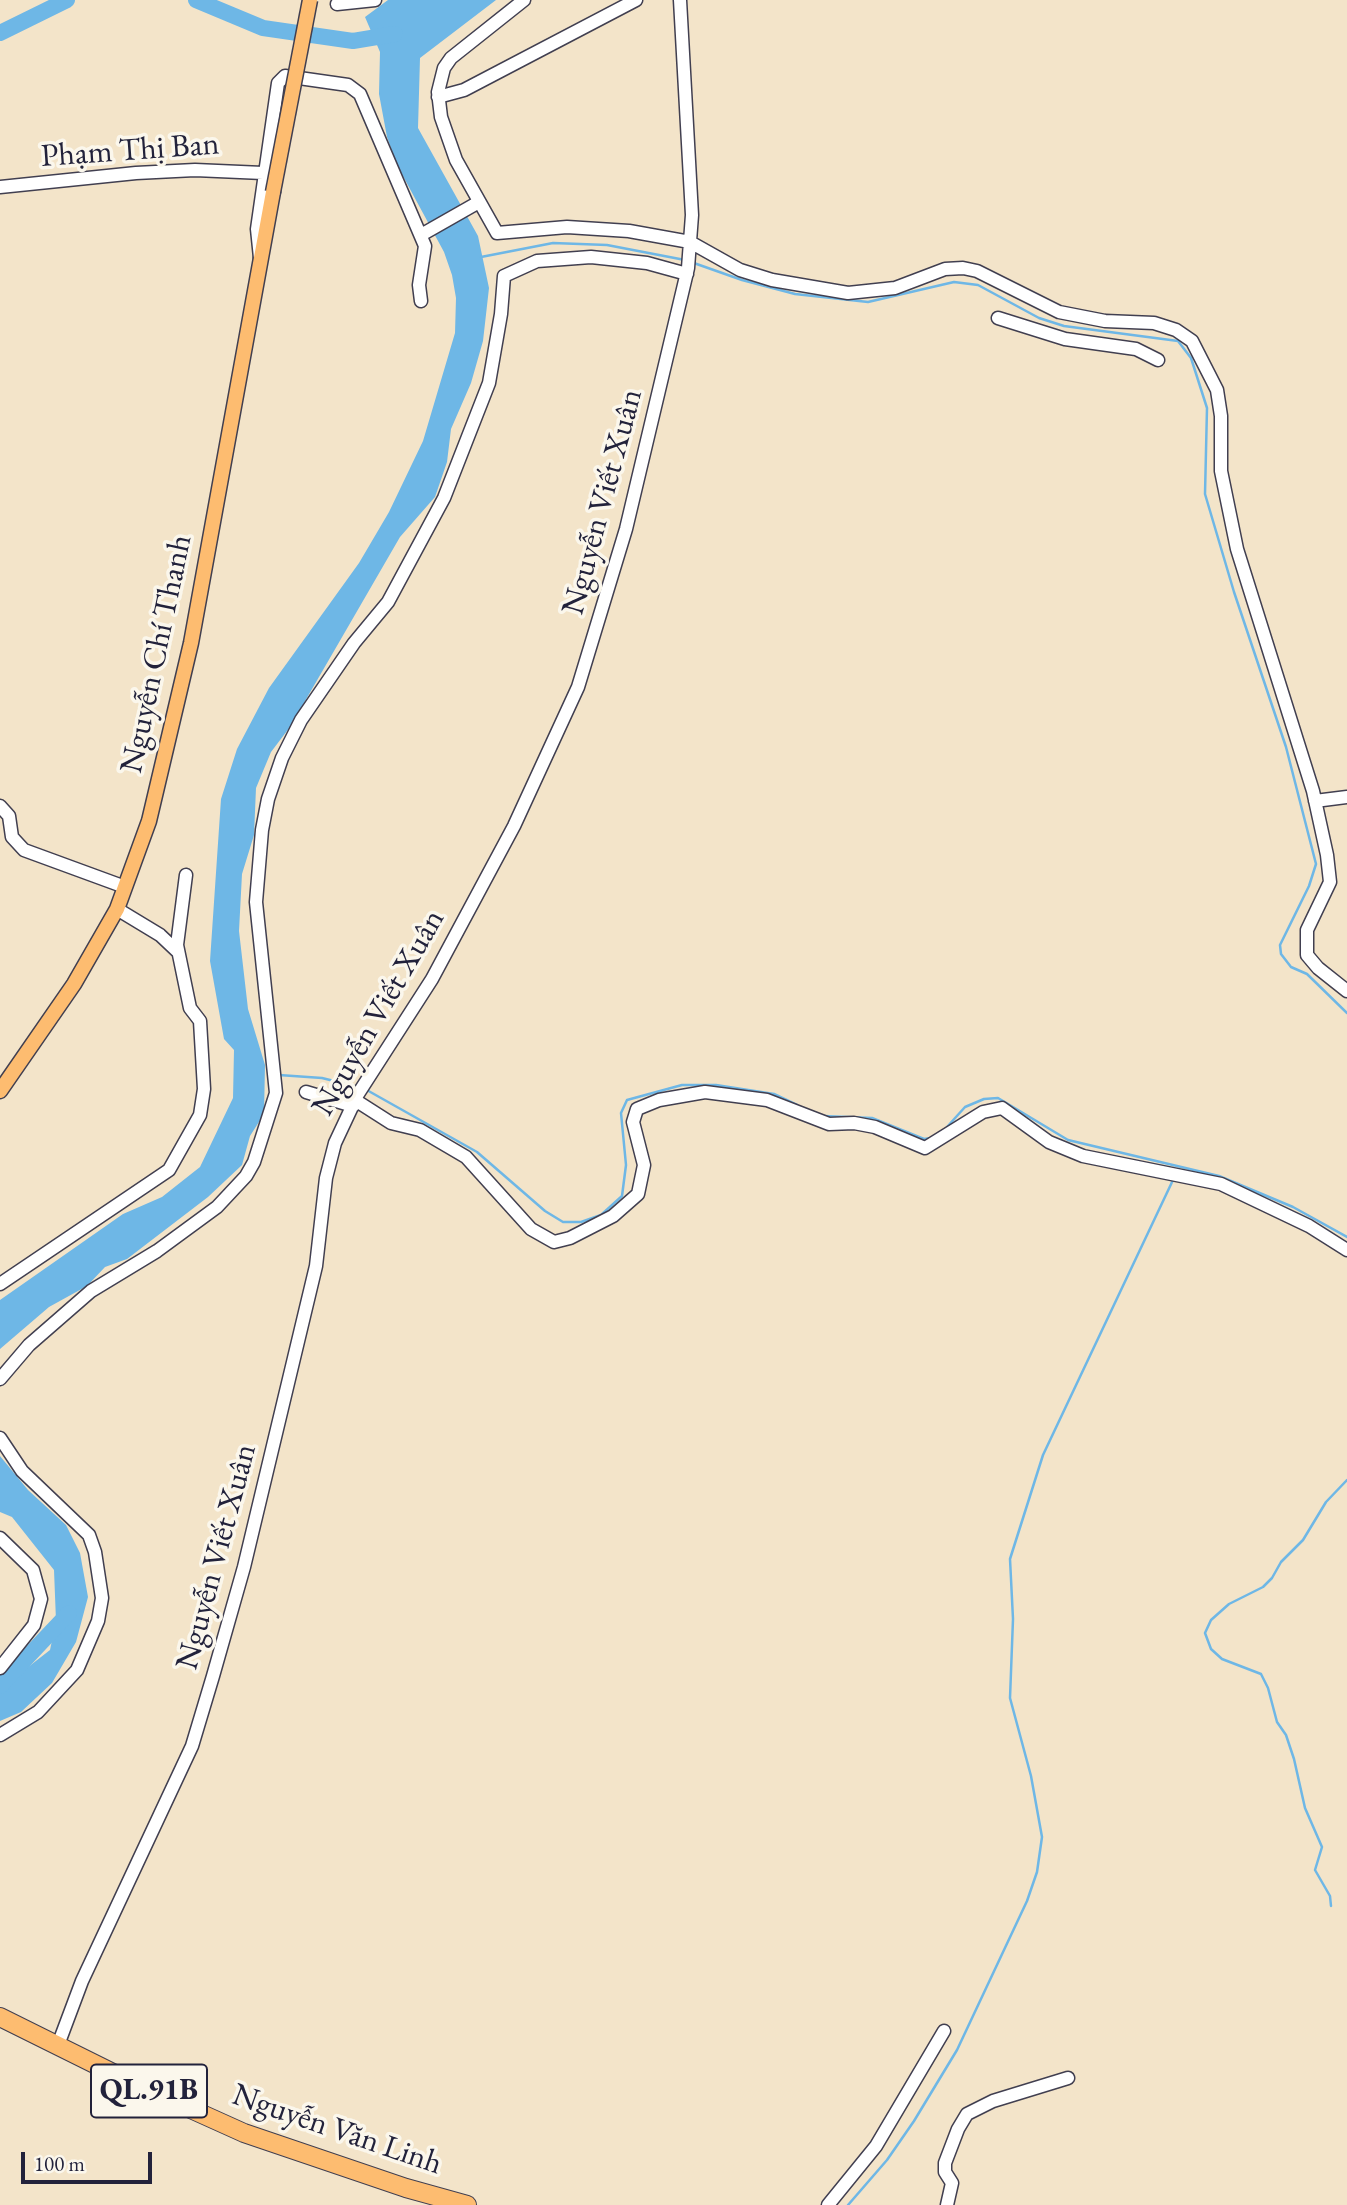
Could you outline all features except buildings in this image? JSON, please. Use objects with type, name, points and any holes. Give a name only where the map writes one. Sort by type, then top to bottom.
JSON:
[{"type":"highway","name":"Nguyễn Văn Linh","points":[[0,2017],[193,2111],[309,2156],[467,2205]]},
{"type":"main road","name":"Nguyễn Chí Thanh","points":[[0,1091],[74,984],[117,909],[152,810],[191,643],[310,0]]},
{"type":"street","points":[[337,4],[374,0]]},
{"type":"street","points":[[524,0],[451,58],[440,80],[438,97],[441,117],[473,205],[497,233],[538,228],[609,229],[691,245],[740,270],[772,280],[848,293],[895,288],[945,269],[963,268],[977,271],[1052,321],[1078,342],[1125,346],[1147,353],[1158,360]]},
{"type":"street","points":[[438,97],[464,90],[636,0]]},
{"type":"street","name":"Nguyễn Viết Xuân","points":[[58,2045],[82,1981],[192,1746],[244,1567],[310,1292],[319,1247],[329,1163],[355,1100],[432,979],[514,826],[578,687],[626,529],[691,245],[692,215],[680,0]]},
{"type":"street","points":[[261,262],[256,250],[263,173],[281,78],[348,85],[360,94],[388,165],[426,231],[419,285],[421,301]]},
{"type":"street","name":"Phạm Thị Ban","points":[[0,187],[147,172],[195,170],[263,173]]},
{"type":"street","points":[[426,231],[473,205]]},
{"type":"street","points":[[0,1380],[29,1345],[85,1296],[187,1230],[217,1206],[246,1176],[258,1154],[272,1112],[276,1077],[259,951],[256,902],[262,830],[270,793],[282,758],[301,720],[354,643],[388,602],[444,498],[489,383],[501,314],[504,276],[537,261],[591,257],[687,271]]},
{"type":"street","points":[[998,318],[1154,323],[1184,334],[1199,351],[1212,374],[1220,405],[1221,471],[1237,550],[1314,796],[1330,882],[1307,930],[1307,955],[1318,968],[1347,991]]},
{"type":"street","points":[[1314,796],[1347,797]]},
{"type":"street","points":[[0,806],[9,816],[12,836],[24,850],[125,887]]},
{"type":"street","points":[[0,1284],[162,1175],[182,1149],[200,1115],[204,1089],[200,1021],[190,1008],[178,953],[186,875]]},
{"type":"street","points":[[117,909],[160,934],[178,953]]},
{"type":"street","points":[[306,1092],[355,1100],[391,1123],[420,1130],[466,1157],[527,1225],[544,1239],[561,1242],[599,1223],[632,1201],[642,1185],[643,1165],[633,1122],[637,1109],[659,1100],[705,1092],[767,1100],[829,1124],[854,1123],[875,1127],[925,1148],[983,1112],[1002,1108],[1049,1143],[1083,1156],[1181,1178],[1205,1180],[1234,1189],[1309,1226],[1347,1250]]},
{"type":"street","points":[[0,1438],[22,1471],[89,1535],[97,1559],[102,1598],[98,1621],[77,1670],[38,1712],[0,1734]]},
{"type":"street","points":[[0,1538],[33,1570],[41,1599],[34,1625],[0,1668]]},
{"type":"street","points":[[828,2205],[876,2146],[944,2031]]},
{"type":"street","points":[[947,2205],[952,2183],[945,2172],[945,2163],[962,2121],[975,2109],[1068,2078]]},
{"type":"water","points":[[388,0],[496,0],[420,58],[418,128],[478,236],[489,288],[483,341],[471,383],[451,429],[447,462],[435,497],[400,537],[290,727],[271,752],[256,788],[254,835],[242,874],[239,931],[248,1009],[265,1065],[264,1114],[250,1136],[242,1165],[208,1197],[127,1259],[105,1267],[87,1286],[49,1307],[0,1349],[0,1300],[123,1214],[162,1197],[200,1167],[233,1098],[234,1050],[224,1039],[210,961],[221,799],[237,749],[269,688],[359,563],[389,512],[423,441],[455,333],[456,298],[452,275],[444,252],[397,165],[387,137],[379,94],[380,52],[365,17]]},
{"type":"water","points":[[0,1456],[28,1490],[66,1525],[80,1553],[88,1597],[76,1642],[52,1683],[21,1712],[0,1721],[0,1689],[50,1650],[56,1621],[54,1570],[12,1517],[0,1512]]},
{"type":"waterway","points":[[0,33],[67,0]]},
{"type":"waterway","points":[[196,0],[263,28],[353,41],[395,34]]},
{"type":"waterway","points":[[481,257],[553,243],[607,245],[685,260]]},
{"type":"waterway","points":[[691,262],[742,280],[795,294],[868,302],[954,282],[978,285],[1039,318],[1064,326],[1178,341],[1191,358],[1207,408],[1205,494],[1234,592],[1286,747],[1316,864],[1309,886],[1280,945],[1281,954],[1291,967],[1307,974],[1347,1013]]},
{"type":"waterway","points":[[279,1075],[322,1078],[358,1087]]},
{"type":"waterway","points":[[365,1089],[477,1152],[545,1211],[563,1222],[581,1222],[601,1215],[622,1196],[626,1165],[621,1113],[627,1100],[682,1085],[716,1085],[774,1094],[797,1105]]},
{"type":"waterway","points":[[947,1127],[965,1107],[984,1099],[998,1098],[1068,1140],[1219,1176],[1293,1207],[1347,1237]]},
{"type":"waterway","points":[[823,1116],[872,1118],[924,1139],[931,1138]]},
{"type":"waterway","points":[[848,2205],[887,2160],[957,2050],[1027,1901],[1037,1872],[1042,1837],[1031,1776],[1010,1698],[1013,1619],[1010,1559],[1043,1455],[1173,1180]]},
{"type":"waterway","points":[[1331,1906],[1330,1896],[1315,1870],[1322,1847],[1305,1808],[1294,1759],[1286,1735],[1277,1722],[1268,1688],[1261,1674],[1222,1659],[1211,1649],[1205,1633],[1211,1620],[1229,1604],[1263,1587],[1272,1578],[1281,1562],[1303,1540],[1326,1502],[1347,1480]]},
{"type":"waterway","points":[[0,1686],[69,1613]]}]
